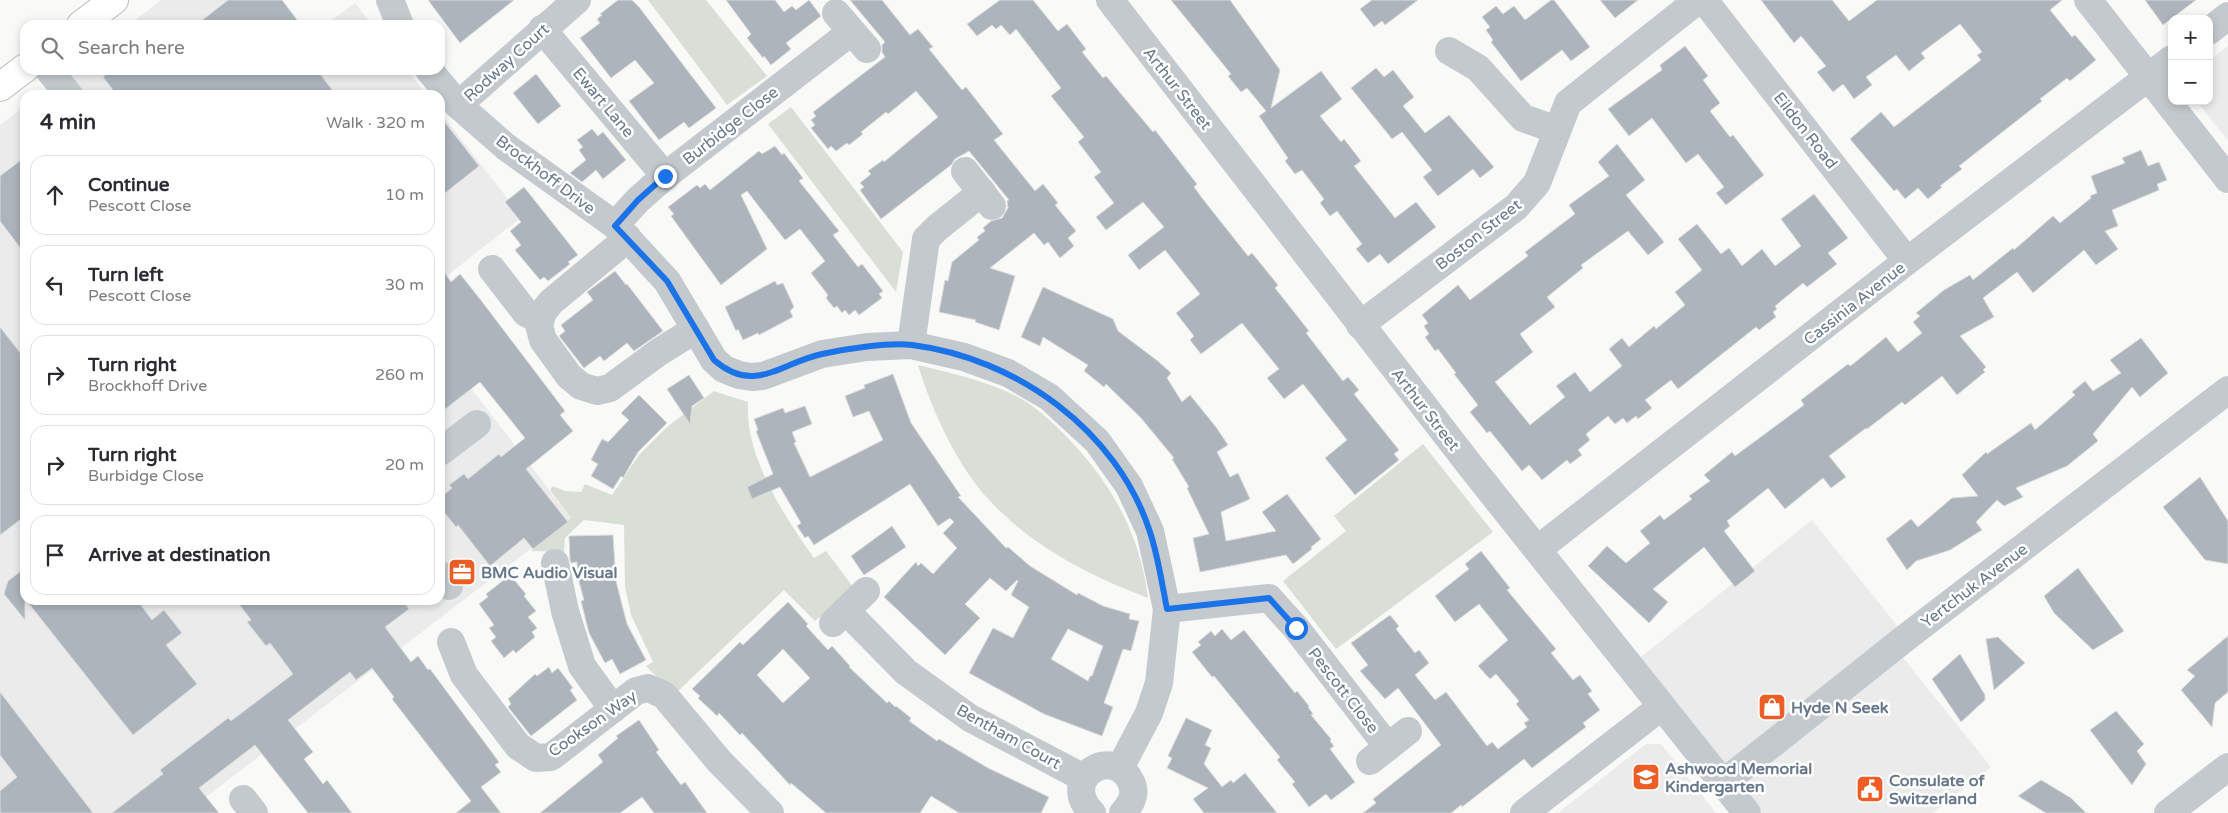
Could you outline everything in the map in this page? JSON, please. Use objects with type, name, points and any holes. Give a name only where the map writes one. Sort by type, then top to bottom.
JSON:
[{"type":"main road","points":[[88,20],[114,0]]},
{"type":"main road","points":[[0,87],[20,72]]},
{"type":"street","points":[[390,0],[398,20]]},
{"type":"street","name":"Rodway Court","points":[[458,104],[542,28],[577,0]]},
{"type":"street","name":"Arthur Street","points":[[1110,0],[1360,325],[1661,707],[1747,813]]},
{"type":"street","name":"Boston Street","points":[[1360,325],[1516,206],[1537,183],[1568,103],[1698,0]]},
{"type":"street","name":"Eildon Road","points":[[1704,0],[1907,261]]},
{"type":"street","points":[[2088,0],[2228,179]]},
{"type":"street","points":[[2213,28],[2228,16]]},
{"type":"street","name":"Ewart Lane","points":[[542,28],[665,176]]},
{"type":"street","name":"Burbidge Close","points":[[540,320],[543,312],[551,302],[622,232],[638,200],[665,176],[851,32]]},
{"type":"street","points":[[1449,50],[1478,68],[1523,118],[1557,130]]},
{"type":"street","name":"Cassinia Avenue","points":[[1538,549],[1907,261],[2168,63]]},
{"type":"street","points":[[53,75],[65,90]]},
{"type":"street","name":"Brockhoff Drive","points":[[433,75],[458,104],[506,147],[622,232],[667,281],[714,360],[724,369],[739,376],[752,378],[763,376],[822,354],[867,347],[911,345],[964,357],[1008,373],[1049,398],[1097,441],[1129,486],[1150,531],[1167,609],[1159,683],[1149,713],[1120,768]]},
{"type":"street","points":[[911,345],[926,239],[980,190]]},
{"type":"street","points":[[492,269],[526,313],[540,320],[542,340],[569,376],[581,386],[597,391],[610,388],[659,352],[696,329]]},
{"type":"street","name":"Yertchuk Avenue","points":[[1723,783],[1904,639],[2228,390]]},
{"type":"street","points":[[445,448],[477,424]]},
{"type":"street","points":[[555,563],[565,611],[582,666],[613,709]]},
{"type":"street","name":"Bentham Court","points":[[866,592],[840,617],[906,672],[970,718],[1061,764],[1084,778]]},
{"type":"street","name":"Pescott Close","points":[[1167,609],[1269,598],[1296,628],[1389,746]]},
{"type":"street","name":"Cookson Way","points":[[452,640],[464,674],[518,746],[536,758],[551,757],[636,691],[648,688],[664,695],[719,761],[770,813]]},
{"type":"street","points":[[1524,813],[1661,707]]},
{"type":"street","points":[[1091,813],[1081,797],[1081,787],[1084,778],[1091,770],[1100,766],[1110,765],[1120,768],[1128,775],[1133,785],[1131,810]]},
{"type":"street","points":[[2168,813],[2228,767]]},
{"type":"shaded area","points":[[161,0],[282,0],[297,20],[135,20]]},
{"type":"shaded area","points":[[648,0],[706,0],[767,76],[727,105]]},
{"type":"shaded area","points":[[355,3],[368,20],[332,20]]},
{"type":"shaded area","points":[[2228,46],[2228,141],[2200,105],[2213,105],[2213,57]]},
{"type":"shaded area","points":[[65,75],[411,75],[423,90],[46,90]]},
{"type":"shaded area","points":[[791,107],[903,252],[896,292],[768,124]]},
{"type":"shaded area","points":[[20,110],[20,605],[445,605],[445,354],[571,518],[185,813],[0,813],[0,125]]},
{"type":"shaded area","points":[[445,118],[522,217],[445,277]]},
{"type":"shaded area","points":[[918,365],[969,378],[1006,391],[1036,409],[1063,433],[1095,469],[1120,508],[1138,551],[1148,598],[1105,580],[1063,559],[1025,532],[990,501],[956,455],[938,419]]},
{"type":"shaded area","points":[[714,391],[748,402],[749,423],[759,464],[779,504],[814,558],[826,551],[854,588],[815,621],[784,590],[674,695],[646,666],[653,662],[631,615],[625,587],[624,525],[584,520],[565,538],[564,552],[531,551],[571,518],[550,490],[553,486],[565,491],[581,492],[585,484],[612,495],[639,455],[667,427]]},
{"type":"shaded area","points":[[1423,444],[1493,532],[1336,649],[1283,581],[1346,531],[1334,516]]},
{"type":"shaded area","points":[[1812,520],[1912,644],[1900,654],[1991,767],[1933,813],[1762,813],[1636,661]]},
{"type":"shaded area","name":"Ashwood Memorial Kindergarten","points":[[1646,744],[1661,744],[1716,813],[1558,813]]},
{"type":"building","points":[[228,0],[282,0],[297,20],[202,20]]},
{"type":"building","points":[[428,0],[514,0],[460,43],[445,23],[445,20],[443,20]]},
{"type":"building","points":[[618,0],[632,0],[639,7],[716,108],[689,128],[684,122],[659,140],[629,101],[654,83],[635,60],[611,78],[580,38],[600,23],[597,19],[602,15],[600,14]]},
{"type":"building","points":[[726,0],[775,0],[784,12],[792,6],[796,10],[809,0],[821,16],[786,43],[791,49],[771,65],[747,38],[751,34]]},
{"type":"building","points":[[850,0],[882,0],[910,35],[918,29],[933,47],[929,49],[962,90],[966,87],[1003,134],[994,140],[1035,191],[1043,184],[1058,203],[1055,205],[1076,231],[1068,238],[1074,246],[1060,258],[1048,242],[1044,245],[1034,233],[990,268],[1015,276],[999,330],[975,322],[976,320],[939,312],[945,280],[948,281],[952,262],[979,240],[977,237],[985,231],[983,228],[991,221],[1002,218],[1008,208],[1007,201],[1009,200],[969,151],[955,159],[951,165],[881,219],[860,190],[864,187],[860,183],[871,174],[868,171],[883,160],[884,162],[938,117],[916,91],[888,114],[886,112],[861,132],[863,134],[849,145],[847,143],[836,151],[831,146],[828,149],[811,128],[815,125],[811,120],[816,116],[813,112],[885,57],[882,52],[882,45],[885,42]]},
{"type":"building","points":[[1000,0],[1033,0],[1058,31],[1067,24],[1086,49],[1082,52],[1103,78],[1106,76],[1153,132],[1155,130],[1197,184],[1194,187],[1202,198],[1248,256],[1252,253],[1278,285],[1275,288],[1309,331],[1306,333],[1343,381],[1348,377],[1359,390],[1354,394],[1399,450],[1394,454],[1399,460],[1355,495],[1325,458],[1347,440],[1303,384],[1284,399],[1267,378],[1279,369],[1242,323],[1201,354],[1190,340],[1194,336],[1176,313],[1200,294],[1165,250],[1139,270],[1128,255],[1164,227],[1143,202],[1106,230],[1096,217],[1114,203],[1094,177],[1101,172],[1078,142],[1084,137],[1051,96],[1061,88],[1016,29],[1010,35],[1001,25],[996,29],[992,25],[977,36],[967,24]]},
{"type":"building","points":[[1171,0],[1230,0],[1280,70],[1271,108],[1321,71],[1342,99],[1320,116],[1341,142],[1344,139],[1361,161],[1354,166],[1395,218],[1416,202],[1436,227],[1388,264],[1380,254],[1368,263],[1356,249],[1362,244],[1337,211],[1330,216],[1320,203],[1324,199],[1302,170],[1295,174],[1285,161],[1288,158],[1259,116],[1266,111],[1247,88],[1241,92],[1228,76],[1231,74]]},
{"type":"building","points":[[1372,0],[1418,0],[1385,25],[1382,21],[1374,27],[1360,9]]},
{"type":"building","points":[[1551,0],[1554,0],[1590,47],[1571,61],[1562,50],[1521,81],[1491,42],[1493,40],[1486,30],[1490,27],[1482,17],[1496,6],[1503,14],[1514,6],[1525,20]]},
{"type":"building","points":[[1600,0],[1638,0],[1615,18]]},
{"type":"building","points":[[1761,0],[1832,0],[1849,21],[1877,0],[2062,0],[2050,10],[2072,37],[2075,35],[2096,60],[2070,81],[2067,78],[2040,99],[2042,101],[1959,166],[1962,169],[1940,186],[1942,187],[1928,199],[1918,188],[1905,199],[1897,189],[1894,191],[1850,139],[1881,112],[1894,127],[1981,60],[1977,55],[1982,52],[1960,24],[1921,53],[1925,58],[1909,71],[1896,55],[1866,77],[1872,85],[1854,99],[1843,84],[1833,92],[1817,72],[1826,66],[1801,36],[1794,43]]},
{"type":"building","points":[[2145,0],[2196,0],[2176,15],[2168,15],[2168,21],[2163,25]]},
{"type":"building","points":[[1685,46],[1708,76],[1703,80],[1720,103],[1710,111],[1730,137],[1733,135],[1764,175],[1726,205],[1716,193],[1724,187],[1698,154],[1686,163],[1652,118],[1629,136],[1608,109],[1662,70],[1660,65]]},
{"type":"building","points":[[1376,68],[1384,77],[1393,70],[1414,97],[1403,106],[1425,133],[1449,115],[1494,167],[1480,178],[1473,169],[1438,196],[1423,177],[1432,170],[1402,132],[1392,139],[1351,88]]},
{"type":"building","points":[[536,74],[561,106],[538,124],[513,93]]},
{"type":"building","points":[[105,75],[321,75],[332,90],[113,90],[103,77]]},
{"type":"building","points":[[445,122],[479,166],[445,193]]},
{"type":"building","points":[[592,129],[598,136],[603,132],[626,160],[603,179],[596,170],[582,182],[570,173],[586,160],[579,150],[583,147],[577,140]]},
{"type":"building","points":[[1617,144],[1645,180],[1626,195],[1664,242],[1648,255],[1628,231],[1581,265],[1583,268],[1547,297],[1555,307],[1520,334],[1533,352],[1495,382],[1530,425],[1565,397],[1556,386],[1575,372],[1590,392],[1622,366],[1609,349],[1622,338],[1629,347],[1654,326],[1656,329],[1685,305],[1675,292],[1702,270],[1678,239],[1697,224],[1721,254],[1729,248],[1742,266],[1762,249],[1775,266],[1801,246],[1781,219],[1814,194],[1848,238],[1828,253],[1837,264],[1807,287],[1803,283],[1775,306],[1777,309],[1773,312],[1776,317],[1759,330],[1756,327],[1678,389],[1671,380],[1645,400],[1652,408],[1638,419],[1636,416],[1627,423],[1623,418],[1615,424],[1608,416],[1586,434],[1590,440],[1578,450],[1582,455],[1570,464],[1567,460],[1542,480],[1529,465],[1522,471],[1490,431],[1487,433],[1470,412],[1478,405],[1454,374],[1456,373],[1438,349],[1435,351],[1425,337],[1429,334],[1424,326],[1428,323],[1422,315],[1458,285],[1470,300],[1528,256],[1525,252],[1575,214],[1569,205],[1609,176],[1598,162]]},
{"type":"building","points":[[775,146],[782,155],[784,153],[803,178],[799,181],[839,231],[833,235],[858,267],[862,264],[883,291],[879,294],[882,298],[859,315],[855,310],[849,315],[845,310],[842,313],[837,306],[834,308],[826,298],[828,295],[811,273],[825,261],[800,229],[785,240],[747,191],[741,195],[767,249],[721,285],[671,216],[674,214],[668,207],[697,185],[700,188],[705,184],[710,190],[759,151],[762,154]]},
{"type":"building","points":[[2141,150],[2148,166],[2159,162],[2167,180],[2157,184],[2159,190],[2112,210],[2118,226],[2105,231],[2118,249],[2096,265],[2084,250],[2033,293],[2017,272],[1983,298],[1994,317],[1960,336],[1986,367],[1983,370],[1985,372],[1957,395],[1942,376],[1905,405],[1902,402],[1866,428],[1829,456],[1846,477],[1831,488],[1823,478],[1785,509],[1768,488],[1727,521],[1730,526],[1724,531],[1755,571],[1735,587],[1704,547],[1653,589],[1668,602],[1649,623],[1588,566],[1607,546],[1626,563],[1650,543],[1640,531],[1660,515],[1664,520],[1692,499],[1689,496],[1710,481],[1704,475],[1732,452],[1735,456],[1804,405],[1801,400],[1848,364],[1850,366],[1853,364],[1886,337],[1898,352],[1922,333],[1913,322],[1920,316],[1916,313],[1944,290],[1970,275],[1973,280],[2013,248],[2014,250],[2053,216],[2060,223],[2091,198],[2090,196],[2097,193],[2091,176],[2125,163],[2122,158]]},
{"type":"building","points":[[20,161],[20,247],[0,221],[0,176]]},
{"type":"building","points":[[524,187],[578,255],[568,262],[570,264],[548,281],[544,277],[540,280],[515,250],[521,245],[510,231],[521,222],[505,202]]},
{"type":"building","points":[[615,271],[663,331],[634,351],[627,343],[604,361],[600,356],[584,368],[559,336],[565,331],[561,325],[593,300],[587,292]]},
{"type":"building","points":[[445,273],[451,282],[460,274],[565,411],[560,415],[573,431],[526,469],[568,522],[533,549],[524,538],[490,566],[458,525],[456,527],[445,513],[445,494],[452,488],[449,485],[464,474],[468,479],[499,454],[501,457],[525,438],[480,382],[445,409]]},
{"type":"building","points":[[775,281],[777,285],[783,283],[794,307],[790,311],[793,317],[759,335],[758,333],[743,340],[738,329],[736,331],[725,307]]},
{"type":"building","points":[[1043,287],[1113,319],[1118,331],[1171,373],[1167,378],[1182,402],[1190,395],[1216,427],[1228,445],[1217,452],[1230,477],[1238,473],[1250,499],[1221,512],[1226,541],[1276,531],[1262,512],[1287,494],[1321,539],[1311,547],[1312,549],[1293,564],[1286,555],[1200,572],[1193,538],[1209,534],[1187,488],[1189,487],[1172,459],[1174,458],[1141,418],[1106,384],[1104,387],[1084,371],[1088,365],[1043,337],[1040,346],[1021,337]]},
{"type":"building","points":[[0,327],[20,353],[20,520],[0,535]]},
{"type":"building","points":[[2141,338],[2168,373],[2140,397],[2132,387],[2093,434],[2098,441],[2067,466],[2016,488],[2023,497],[2004,506],[1997,500],[1976,522],[1982,530],[1950,550],[1916,561],[1907,570],[1886,539],[1911,519],[1918,527],[1952,498],[1978,496],[1962,475],[1986,452],[1987,454],[2031,423],[2035,430],[2075,395],[2072,392],[2085,381],[2093,391],[2121,373],[2110,360]]},
{"type":"building","points":[[893,374],[911,423],[961,496],[958,497],[1006,548],[1008,547],[1030,566],[1077,595],[1078,593],[1103,606],[1130,614],[1129,619],[1139,621],[1131,651],[1123,649],[1104,703],[1113,707],[1102,736],[1044,714],[969,673],[993,628],[1013,638],[1029,607],[1011,595],[1017,580],[1006,591],[990,578],[965,604],[980,618],[945,655],[884,597],[916,562],[918,566],[921,563],[933,574],[957,548],[943,533],[954,522],[950,518],[938,526],[910,484],[814,545],[808,536],[805,538],[797,526],[801,523],[780,487],[752,499],[747,487],[773,474],[756,431],[758,430],[754,419],[783,408],[785,413],[805,406],[812,424],[792,432],[796,442],[794,443],[810,477],[883,440],[869,411],[853,417],[845,396],[865,388],[864,385]],"holes":[[[1068,629],[1103,646],[1092,676],[1090,676],[1088,681],[1051,659]]]},
{"type":"building","points":[[689,375],[704,398],[692,406],[690,424],[667,389]]},
{"type":"building","points":[[639,395],[667,423],[638,452],[623,478],[621,476],[613,489],[591,476],[598,464],[591,460],[602,439],[608,442],[629,420],[621,413]]},
{"type":"building","points":[[2200,477],[2228,521],[2228,564],[2205,560],[2163,507]]},
{"type":"building","points":[[892,526],[906,547],[864,575],[851,556]]},
{"type":"building","points":[[613,535],[616,581],[627,624],[646,660],[620,674],[612,659],[605,663],[589,633],[581,601],[584,600],[578,578],[577,562],[571,563],[570,560],[569,536]]},
{"type":"building","points":[[1481,551],[1510,588],[1507,590],[1556,649],[1551,653],[1573,680],[1580,675],[1592,691],[1588,694],[1600,710],[1583,723],[1586,727],[1532,768],[1524,759],[1462,807],[1461,805],[1451,813],[1363,813],[1376,803],[1373,799],[1441,745],[1398,688],[1385,699],[1360,671],[1368,665],[1351,643],[1390,615],[1399,626],[1396,629],[1415,653],[1419,650],[1429,663],[1415,675],[1435,700],[1446,692],[1487,746],[1492,742],[1498,749],[1527,727],[1524,723],[1529,720],[1516,704],[1519,701],[1496,674],[1490,679],[1478,666],[1508,640],[1479,604],[1455,622],[1435,596],[1469,569],[1465,564]]},
{"type":"building","points":[[2078,568],[2124,631],[2093,650],[2054,613],[2044,596]]},
{"type":"building","points":[[20,572],[20,605],[25,605],[25,620],[4,594],[8,581]]},
{"type":"building","points":[[510,575],[526,594],[524,596],[536,611],[528,617],[537,628],[532,632],[535,637],[516,653],[513,650],[504,658],[491,641],[496,637],[489,628],[494,625],[479,604],[488,597],[486,594]]},
{"type":"building","points":[[788,602],[808,624],[806,626],[828,650],[832,646],[849,667],[887,703],[889,701],[911,718],[909,721],[937,741],[939,739],[988,768],[1049,797],[1041,813],[959,813],[931,796],[920,813],[826,813],[791,783],[790,785],[742,733],[740,735],[719,713],[717,716],[698,698],[700,696],[692,689],[740,642],[743,645]],"holes":[[[783,649],[810,678],[783,703],[757,675]]]},
{"type":"building","points":[[30,605],[141,605],[152,620],[164,610],[182,633],[166,645],[197,684],[133,735]]},
{"type":"building","points":[[240,605],[406,605],[409,609],[385,627],[411,662],[418,656],[428,670],[430,669],[499,762],[495,765],[501,772],[481,787],[501,813],[456,813],[471,801],[392,699],[394,697],[372,668],[356,680],[350,672],[288,720],[313,752],[304,759],[323,784],[327,780],[352,813],[308,813],[255,745],[199,788],[219,813],[112,813],[163,774],[160,770],[228,718],[231,721],[293,674],[270,643],[266,646],[247,622],[251,620]]},
{"type":"building","points":[[1222,629],[1231,640],[1244,630],[1295,693],[1297,691],[1309,706],[1313,714],[1311,715],[1331,739],[1330,741],[1334,746],[1330,749],[1355,782],[1331,800],[1326,794],[1309,807],[1292,784],[1295,782],[1277,760],[1280,757],[1192,652],[1201,645],[1198,642],[1211,631],[1215,636]]},
{"type":"building","points":[[2228,636],[2228,692],[2215,703],[2212,727],[2181,690],[2195,676],[2187,670]]},
{"type":"building","points":[[1998,637],[2025,663],[1994,690],[1986,639]]},
{"type":"building","points":[[1960,654],[1985,695],[1985,700],[1961,722],[1932,679]]},
{"type":"building","points":[[549,667],[552,673],[558,668],[573,688],[570,690],[577,700],[531,736],[508,707],[511,704],[508,699],[535,674],[537,676]]},
{"type":"building","points":[[0,692],[93,813],[0,813],[0,791],[17,777],[0,755]]},
{"type":"building","points":[[2116,711],[2144,744],[2137,751],[2146,764],[2132,785],[2090,730]]},
{"type":"building","points":[[1186,718],[1212,730],[1205,745],[1211,748],[1204,764],[1222,787],[1231,780],[1233,783],[1245,773],[1277,813],[1204,813],[1193,799],[1208,788],[1167,768],[1172,758],[1168,756]]},
{"type":"building","points":[[639,720],[659,750],[656,752],[681,785],[685,782],[707,813],[654,813],[642,797],[620,813],[540,813],[603,762],[598,755],[618,738],[616,736]]},
{"type":"building","points":[[2041,780],[2071,798],[2086,813],[2046,813],[2018,796]]},
{"type":"place","name":"BMC Audio Visual","points":[[462,572]]},
{"type":"place","name":"Hyde N Seek","points":[[1772,707]]},
{"type":"place","name":"Ashwood Memorial Kindergarten","points":[[1646,777]]},
{"type":"place","name":"Consulate of Switzerland","points":[[1870,789]]},
{"type":"route","points":[[665,176],[638,200],[615,226],[667,281],[714,360],[724,369],[739,376],[752,378],[763,376],[822,354],[867,347],[911,345],[964,357],[1008,373],[1049,398],[1097,441],[1129,486],[1150,531],[1167,609],[1269,598],[1296,628]]}]
